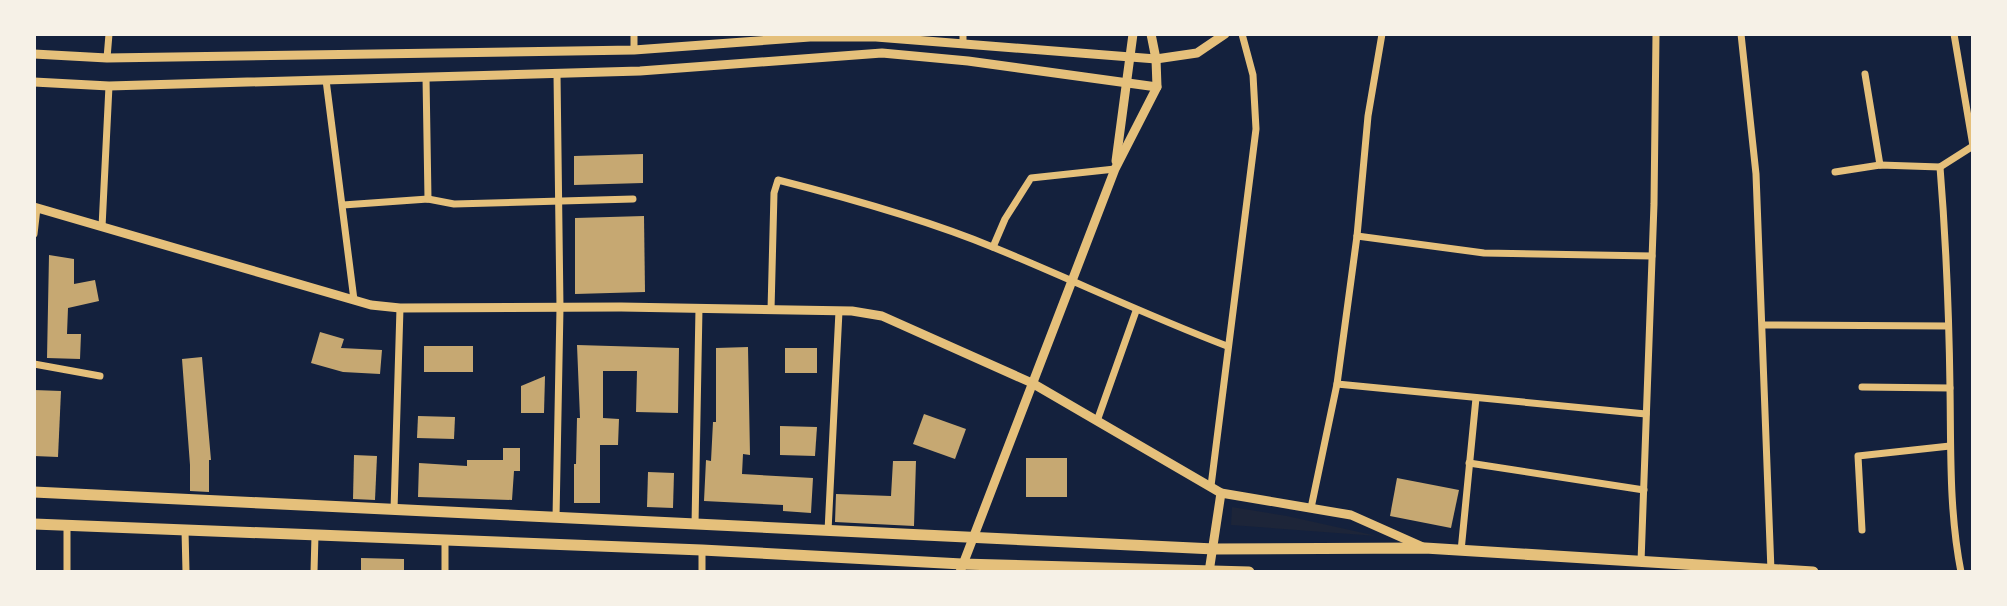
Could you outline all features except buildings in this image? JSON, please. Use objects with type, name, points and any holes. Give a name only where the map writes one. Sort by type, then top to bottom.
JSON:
[{"type":"main road","points":[[34,492],[1214,549],[1425,548],[1813,572]]},
{"type":"main road","points":[[34,524],[702,550],[961,568],[1249,572]]},
{"type":"street","points":[[107,58],[109,34]]},
{"type":"street","points":[[634,34],[634,50]]},
{"type":"street","points":[[1115,169],[1133,34]]},
{"type":"street","points":[[961,568],[1115,169],[1157,87],[1151,34]]},
{"type":"street","points":[[34,54],[107,58],[634,50],[823,36],[963,38],[1156,59],[1197,53],[1225,34]]},
{"type":"street","points":[[1211,486],[1256,129],[1253,75],[1242,34]]},
{"type":"street","points":[[1311,508],[1337,384],[1357,236],[1368,116],[1382,34]]},
{"type":"street","points":[[1641,562],[1656,34]]},
{"type":"street","points":[[1835,172],[1880,165],[1940,167],[1973,146],[1954,34]]},
{"type":"street","points":[[1743,35],[1756,174],[1771,571]]},
{"type":"street","points":[[34,82],[109,86],[557,74],[882,53],[968,61],[1157,87]]},
{"type":"street","points":[[556,518],[560,308],[557,74]]},
{"type":"street","points":[[1865,74],[1880,165]]},
{"type":"street","points":[[426,77],[428,199]]},
{"type":"street","points":[[326,80],[354,300]]},
{"type":"street","points":[[102,227],[109,86]]},
{"type":"street","points":[[1940,167],[1947,254],[1954,534],[1961,572]]},
{"type":"street","points":[[993,247],[1005,219],[1031,178],[1115,169]]},
{"type":"street","points":[[771,310],[774,193],[778,180],[848,198],[993,247],[1136,311],[1227,346]]},
{"type":"street","points":[[343,205],[428,199],[454,204],[633,199]]},
{"type":"street","points":[[34,234],[35,208],[354,300],[400,308],[699,308],[839,311],[882,316],[1032,383],[1221,493],[1351,515],[1425,548]]},
{"type":"street","points":[[1357,236],[1484,253],[1652,256]]},
{"type":"street","points":[[394,510],[400,308]]},
{"type":"street","points":[[695,525],[699,308]]},
{"type":"street","points":[[828,531],[839,311]]},
{"type":"street","points":[[1097,421],[1136,311]]},
{"type":"street","points":[[1763,325],[1948,326]]},
{"type":"street","points":[[34,364],[100,376]]},
{"type":"street","points":[[1337,384],[1646,414]]},
{"type":"street","points":[[1862,387],[1950,388]]},
{"type":"street","points":[[1461,551],[1476,398]]},
{"type":"street","points":[[1862,530],[1858,456],[1950,446]]},
{"type":"street","points":[[1469,463],[1644,490]]},
{"type":"street","points":[[1210,571],[1221,493]]},
{"type":"street","points":[[67,525],[67,572]]},
{"type":"street","points":[[185,530],[186,572]]},
{"type":"street","points":[[314,572],[315,535]]},
{"type":"street","points":[[445,540],[445,572]]},
{"type":"street","points":[[702,550],[702,572]]},
{"type":"shaded area","points":[[1232,507],[1287,516],[1377,536],[1231,525]]}]
